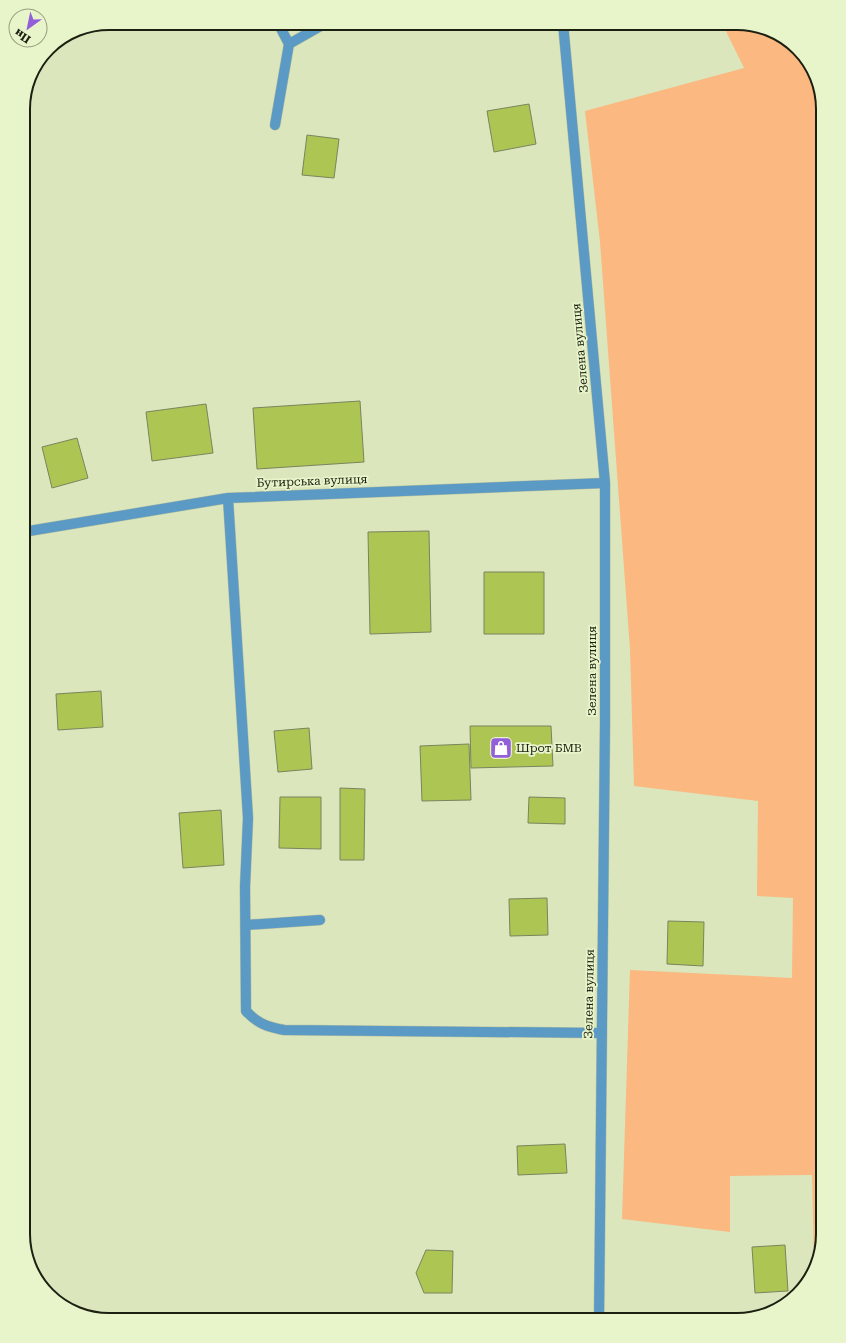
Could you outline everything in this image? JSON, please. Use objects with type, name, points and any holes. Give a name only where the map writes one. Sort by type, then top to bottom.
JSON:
[{"type":"street","points":[[275,125],[290,44],[282,30]]},
{"type":"street","points":[[290,44],[314,30]]},
{"type":"street","name":"Зелена вулиця","points":[[564,30],[605,483],[605,724],[599,1313]]},
{"type":"street","name":"Бутирська вулиця","points":[[30,531],[228,498],[605,483]]},
{"type":"street","points":[[228,498],[248,818],[246,1011],[254,1020],[265,1026],[284,1030],[602,1033]]},
{"type":"street","points":[[246,925],[320,920]]},
{"type":"shaded area","points":[[725,30],[743,30],[763,34],[781,43],[803,65],[812,83],[816,103],[816,1240],[814,1251],[812,1175],[730,1176],[730,1232],[622,1219],[630,970],[792,978],[793,898],[757,896],[758,801],[634,786],[630,649],[600,242],[585,111],[744,68]]},
{"type":"building","points":[[529,104],[536,144],[494,152],[487,111]]},
{"type":"building","points":[[307,135],[339,139],[334,178],[302,175]]},
{"type":"building","points":[[360,401],[364,462],[257,469],[253,408]]},
{"type":"building","points":[[206,404],[213,453],[152,461],[146,412]]},
{"type":"building","points":[[77,438],[88,478],[52,488],[42,447]]},
{"type":"building","points":[[429,531],[431,632],[370,634],[368,532]]},
{"type":"building","points":[[484,572],[544,572],[544,634],[484,634]]},
{"type":"building","points":[[101,691],[103,727],[58,730],[56,694]]},
{"type":"building","points":[[470,726],[551,726],[553,766],[471,768]]},
{"type":"building","points":[[309,728],[312,769],[278,772],[274,731]]},
{"type":"building","points":[[469,744],[471,800],[422,801],[420,746]]},
{"type":"building","points":[[340,788],[365,789],[364,860],[340,860]]},
{"type":"building","points":[[280,797],[321,797],[321,849],[279,848]]},
{"type":"building","points":[[529,797],[565,798],[565,824],[528,823]]},
{"type":"building","points":[[221,810],[224,865],[183,868],[179,813]]},
{"type":"building","points":[[547,898],[548,935],[510,936],[509,899]]},
{"type":"building","points":[[668,921],[704,922],[703,966],[667,964]]},
{"type":"building","points":[[565,1144],[567,1173],[518,1175],[517,1146]]},
{"type":"building","points":[[785,1245],[788,1291],[755,1293],[752,1247]]},
{"type":"building","points":[[426,1250],[453,1251],[452,1293],[424,1293],[416,1273]]},
{"type":"place","name":"Шрот БМВ","points":[[501,748]]}]
